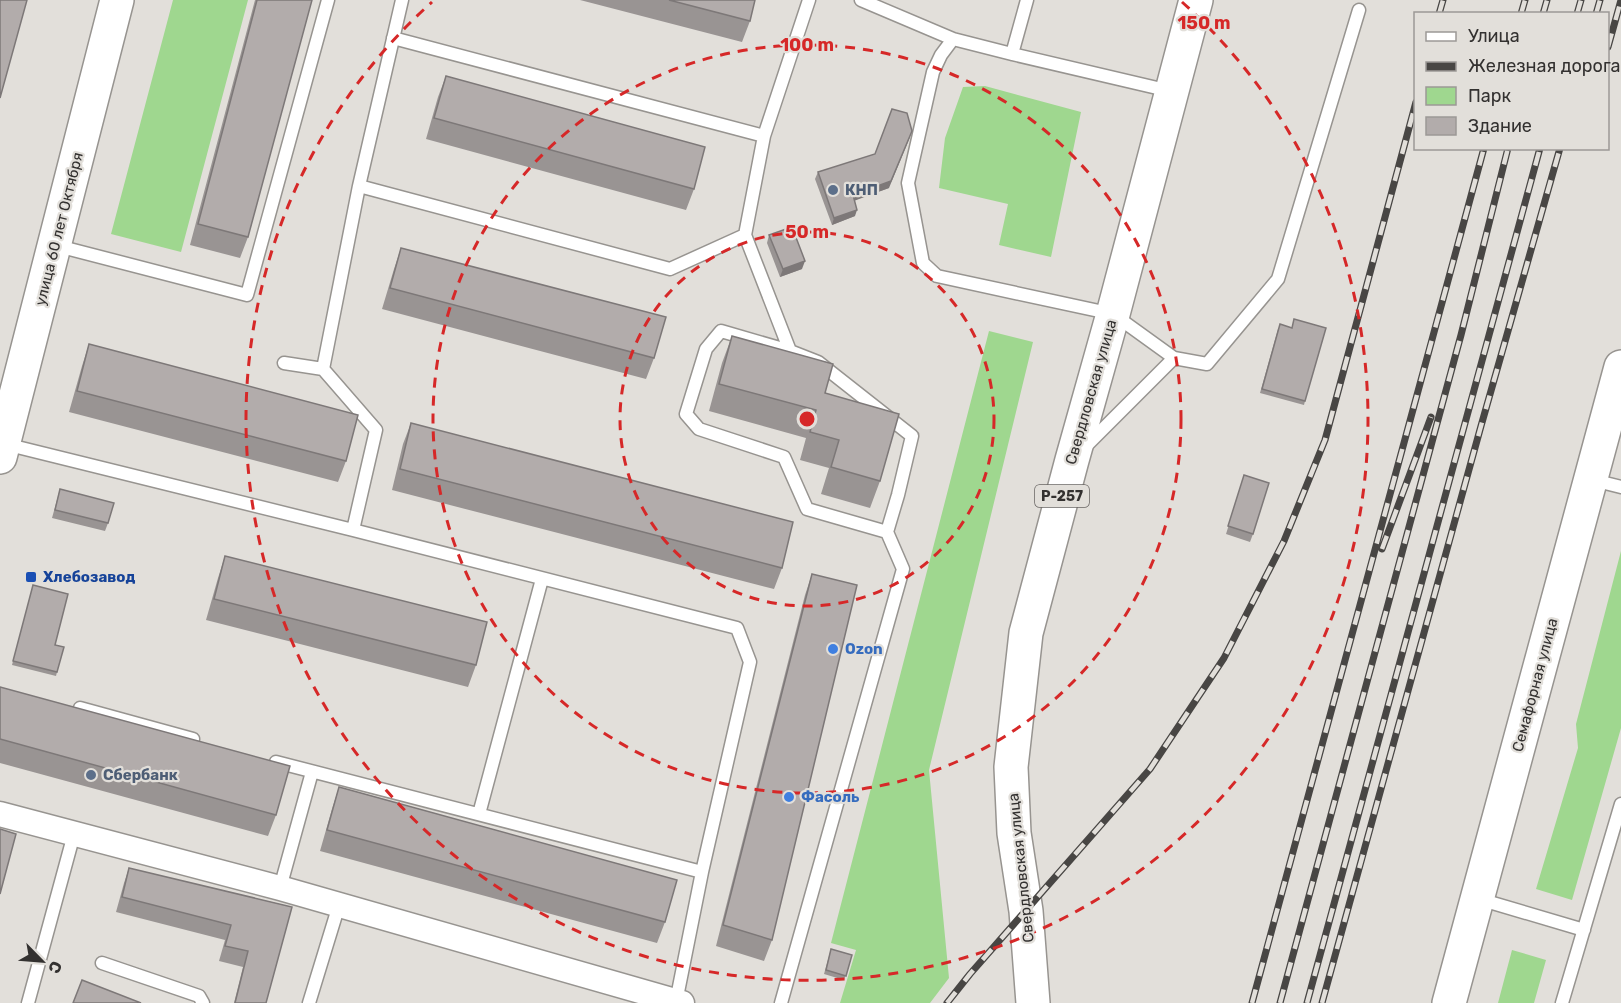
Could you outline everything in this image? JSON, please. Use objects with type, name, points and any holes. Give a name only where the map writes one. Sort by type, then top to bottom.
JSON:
[{"type":"main road","name":"улица 60 лет Октября","points":[[2,451],[117,0]]},
{"type":"main road","name":"Свердловская улица","points":[[1033,1003],[1026,911],[1014,833],[1011,767],[1026,633],[1196,0]]},
{"type":"main road","name":"Семафорная улица","points":[[1449,1003],[1478,899],[1606,483],[1621,367]]},
{"type":"street","points":[[0,814],[280,888],[679,1002]]},
{"type":"lane","points":[[54,245],[247,295],[328,0]]},
{"type":"lane","points":[[323,369],[359,186],[402,0]]},
{"type":"lane","points":[[790,351],[745,235],[764,136],[809,0]]},
{"type":"lane","points":[[861,0],[953,39],[1172,91]]},
{"type":"lane","points":[[1012,54],[1027,0]]},
{"type":"lane","points":[[953,39],[941,55],[933,72],[908,183],[923,263],[937,276],[1113,314],[1174,358],[1207,364],[1278,279],[1359,10]]},
{"type":"lane","points":[[393,38],[764,136]]},
{"type":"lane","points":[[359,186],[670,269],[745,235]]},
{"type":"lane","points":[[781,1003],[903,569],[887,532],[912,436],[818,362],[790,351],[721,332],[706,349],[686,414],[699,429],[784,457],[807,509],[887,532]]},
{"type":"lane","points":[[1072,460],[1174,358]]},
{"type":"lane","points":[[284,363],[323,369],[376,430],[353,530]]},
{"type":"lane","points":[[2,451],[353,530],[737,628],[750,662],[702,872],[679,1002]]},
{"type":"lane","points":[[479,814],[542,579]]},
{"type":"lane","points":[[80,708],[201,742]]},
{"type":"lane","points":[[268,760],[702,872]]},
{"type":"lane","points":[[280,888],[312,772]]},
{"type":"lane","points":[[1562,1003],[1621,804]]},
{"type":"lane","points":[[28,1003],[74,834]]},
{"type":"lane","points":[[1478,899],[1584,930]]},
{"type":"lane","points":[[309,1003],[339,905]]},
{"type":"lane","points":[[102,963],[199,996],[203,1003]]},
{"type":"green space","points":[[173,0],[248,0],[181,252],[111,234]]},
{"type":"green space","points":[[985,86],[1081,112],[1051,257],[999,245],[1008,204],[939,188],[945,138],[963,87]]},
{"type":"green space","points":[[989,331],[1033,342],[929,770],[949,978],[930,1003],[840,1003],[856,950],[831,943]]},
{"type":"green space","points":[[1621,551],[1621,728],[1572,900],[1536,889],[1578,748],[1576,724]]},
{"type":"green space","points":[[1512,950],[1546,960],[1534,1003],[1498,1003]]},
{"type":"building","points":[[0,0],[27,0],[0,98]]},
{"type":"building","points":[[257,0],[312,0],[248,237],[198,224]]},
{"type":"building","points":[[669,0],[755,0],[750,21]]},
{"type":"building","points":[[446,76],[705,147],[694,189],[434,118]]},
{"type":"building","points":[[892,109],[907,113],[912,131],[891,181],[853,195],[857,210],[834,218],[818,172],[875,154]]},
{"type":"building","points":[[792,227],[805,261],[783,269],[769,235]]},
{"type":"building","points":[[401,248],[666,317],[654,358],[390,288]]},
{"type":"building","points":[[1294,319],[1326,328],[1305,401],[1262,389],[1280,324],[1292,328]]},
{"type":"building","points":[[732,336],[833,364],[825,393],[899,414],[880,481],[831,467],[839,440],[810,432],[816,410],[719,384]]},
{"type":"building","points":[[89,344],[358,415],[346,461],[77,391]]},
{"type":"building","points":[[411,423],[793,522],[782,568],[400,469]]},
{"type":"building","points":[[1244,475],[1269,483],[1253,534],[1228,526]]},
{"type":"building","points":[[60,489],[114,503],[108,523],[55,510]]},
{"type":"building","points":[[225,556],[487,622],[476,665],[214,599]]},
{"type":"building","points":[[812,574],[857,585],[772,940],[723,925]]},
{"type":"building","points":[[33,585],[68,594],[55,645],[64,647],[57,672],[13,661]]},
{"type":"building","points":[[0,687],[290,766],[276,815],[0,739]]},
{"type":"building","points":[[339,787],[677,880],[665,922],[327,830]]},
{"type":"building","points":[[0,829],[16,834],[0,894]]},
{"type":"building","points":[[129,868],[292,907],[266,1003],[235,1003],[248,951],[225,946],[231,925],[122,897]]},
{"type":"building","points":[[831,949],[852,955],[846,976],[826,970]]},
{"type":"building","points":[[82,980],[141,1003],[73,1003]]},
{"type":"railway","points":[[1440,12],[1443,0]]},
{"type":"railway","points":[[1522,12],[1525,0]]},
{"type":"railway","points":[[1544,12],[1547,0]]},
{"type":"railway","points":[[1578,12],[1581,0]]},
{"type":"railway","points":[[1597,12],[1600,0]]},
{"type":"railway","points":[[1609,43],[1621,0]]},
{"type":"railway","points":[[947,1003],[1150,769],[1224,658],[1284,541],[1325,440],[1414,109]]},
{"type":"railway","points":[[1252,1003],[1483,150]]},
{"type":"railway","points":[[1280,1003],[1461,335],[1507,150]]},
{"type":"railway","points":[[1307,1003],[1539,150]]},
{"type":"railway","points":[[1322,1003],[1559,150]]},
{"type":"railway","points":[[1382,549],[1431,417]]},
{"type":"place","name":"КНП","points":[[833,190]]},
{"type":"place","name":"Хлебозавод","points":[[31,577]]},
{"type":"place","name":"Ozon","points":[[833,649]]},
{"type":"place","name":"Сбербанк","points":[[91,775]]},
{"type":"place","name":"Фасоль","points":[[789,797]]}]
